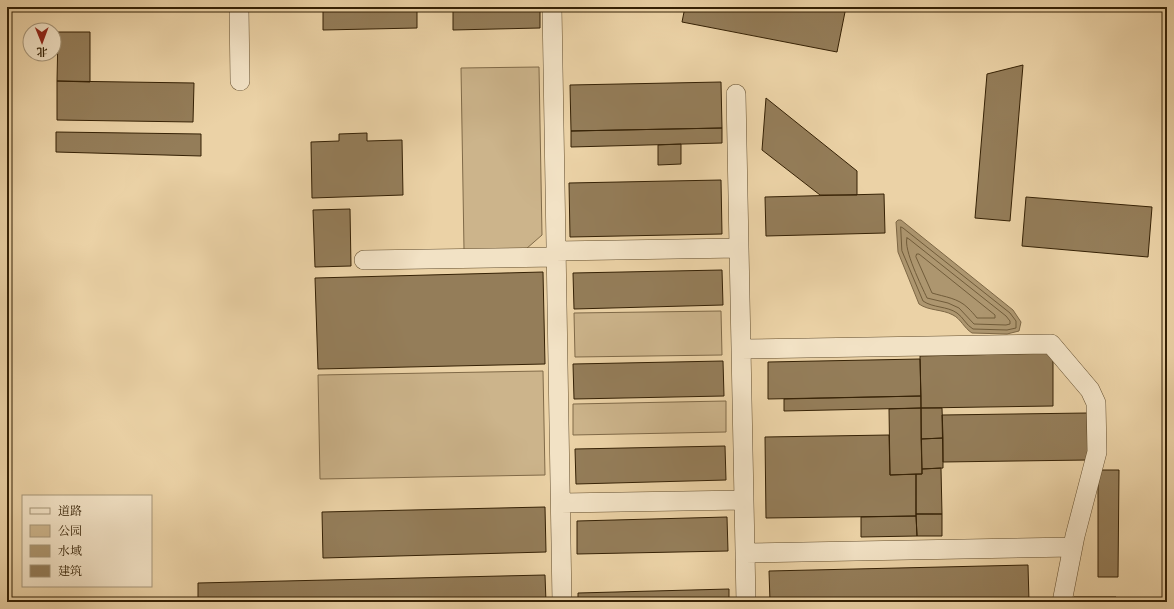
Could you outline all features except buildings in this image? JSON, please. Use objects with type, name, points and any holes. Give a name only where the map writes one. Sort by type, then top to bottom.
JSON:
[{"type":"lane","points":[[239,7],[240,81]]},
{"type":"lane","points":[[552,7],[562,602]]},
{"type":"lane","points":[[736,94],[746,602]]},
{"type":"lane","points":[[364,260],[739,248]]},
{"type":"lane","points":[[741,349],[1051,344],[1090,390],[1096,403],[1097,452],[1073,547],[1062,602]]},
{"type":"lane","points":[[561,503],[744,500]]},
{"type":"lane","points":[[745,553],[1073,547]]},
{"type":"green space","points":[[539,67],[542,235],[526,249],[464,250],[461,68]]},
{"type":"green space","points":[[721,311],[722,355],[575,357],[574,313]]},
{"type":"green space","points":[[543,371],[545,475],[320,479],[318,375]]},
{"type":"green space","points":[[726,401],[726,432],[573,435],[573,404]]},
{"type":"water","points":[[901,220],[1013,310],[1021,322],[1019,331],[1007,334],[972,333],[953,315],[927,308],[919,304],[898,252],[896,222]]}]
